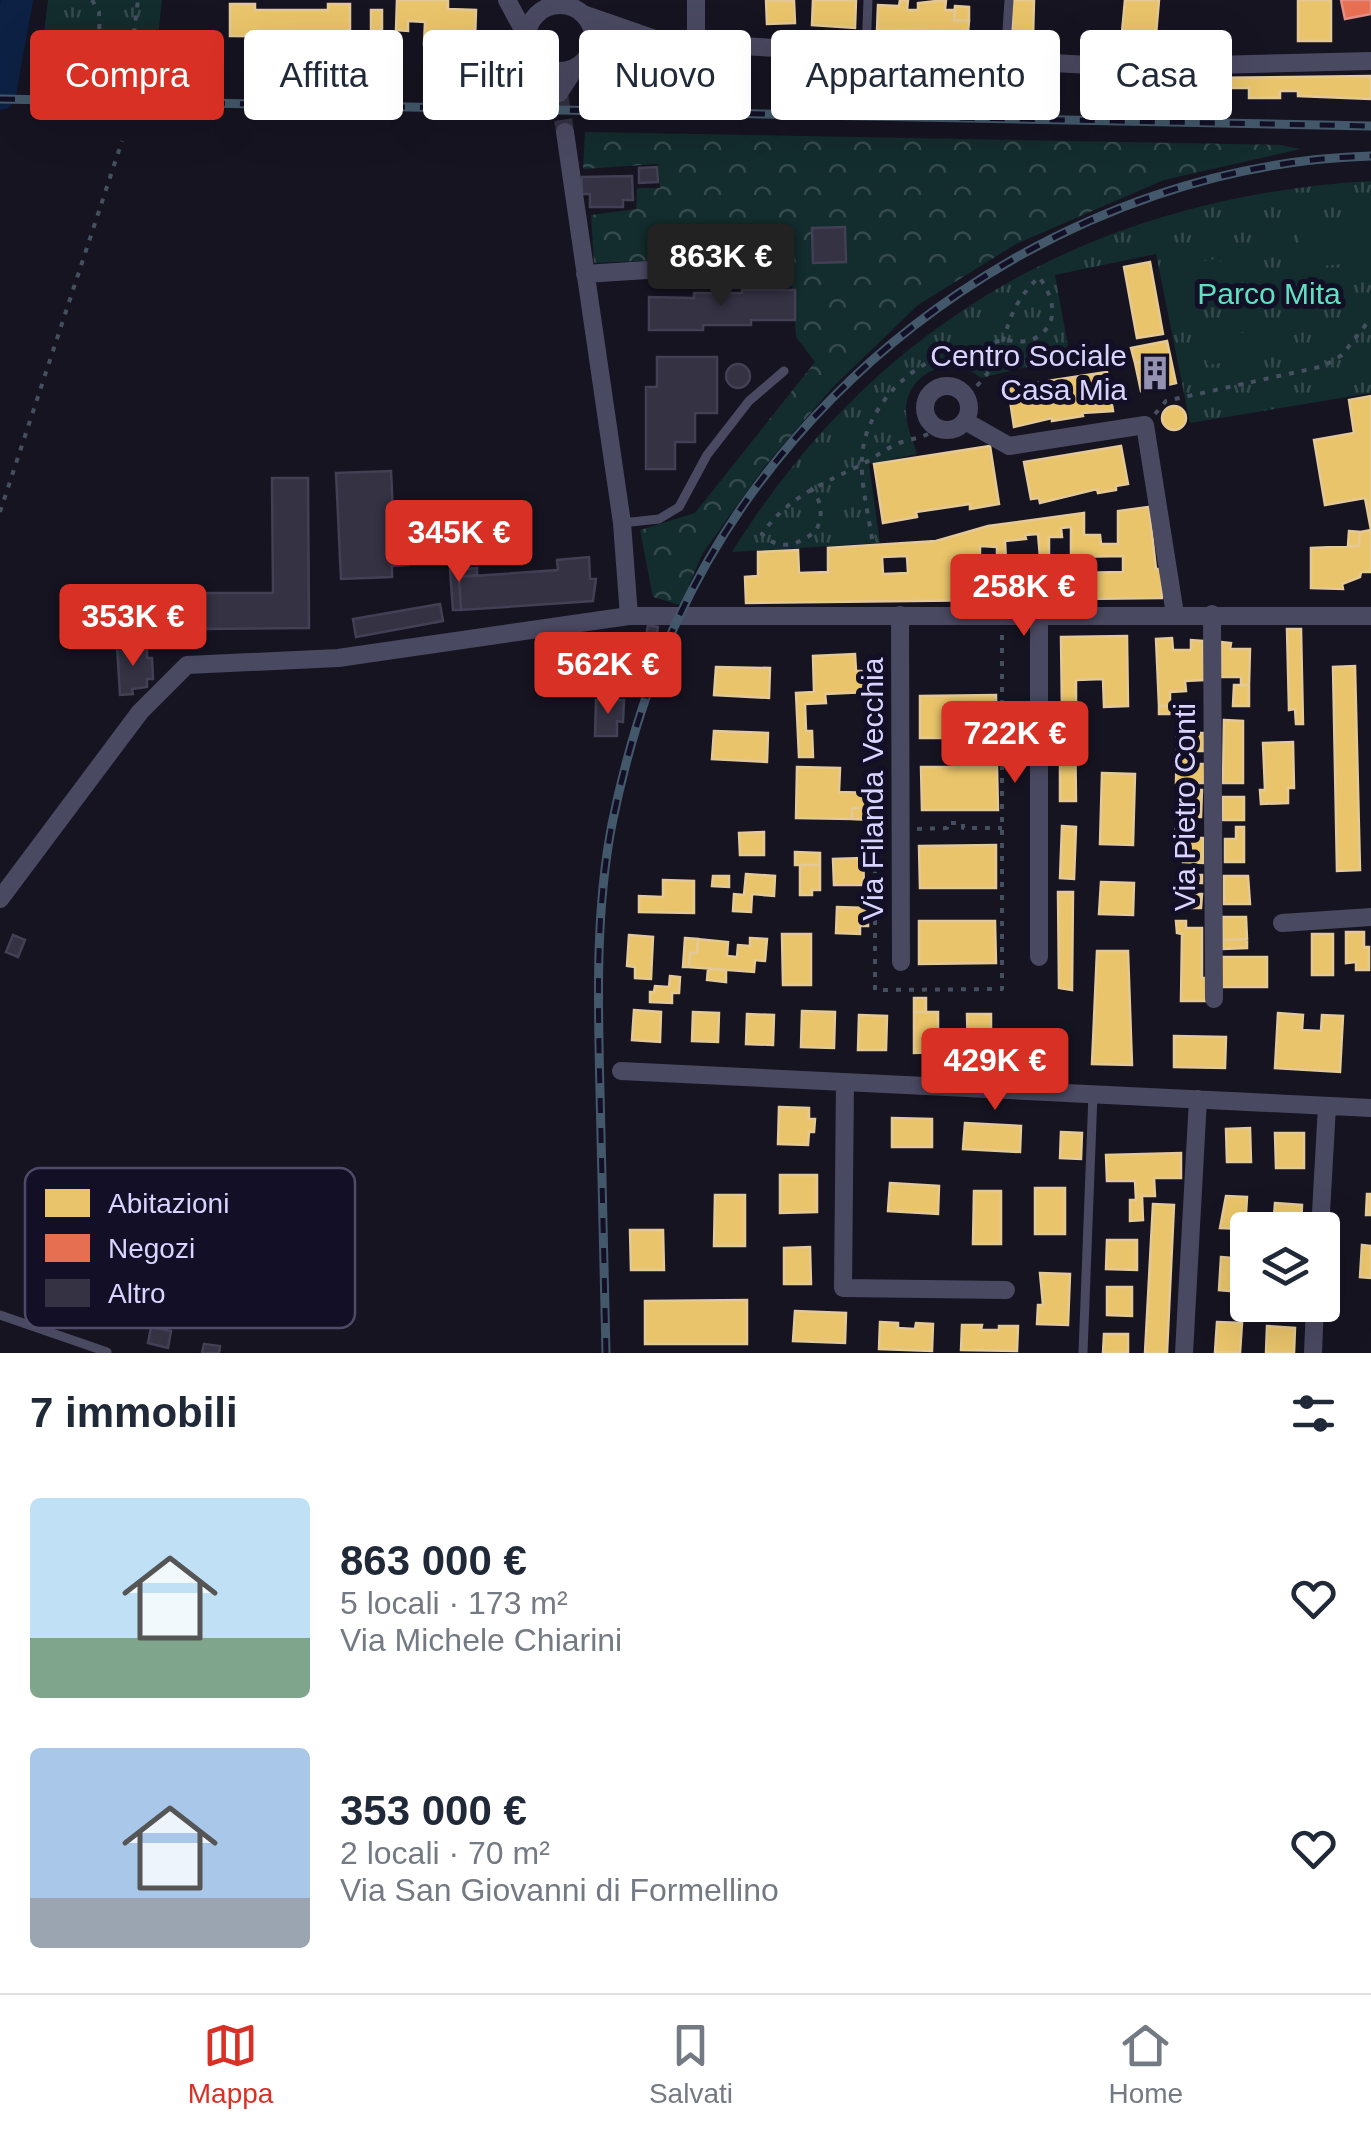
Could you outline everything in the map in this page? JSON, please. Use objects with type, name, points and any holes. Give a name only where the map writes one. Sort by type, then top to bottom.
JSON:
[{"type":"street","points":[[507,0],[523,30]]},
{"type":"street","points":[[696,0],[696,30]]},
{"type":"street","points":[[528,30],[544,9],[562,2],[583,14],[630,30]]},
{"type":"street","points":[[583,14],[591,30]]},
{"type":"street","points":[[1060,63],[1126,66],[1371,61]]},
{"type":"street","points":[[559,93],[579,65]]},
{"type":"street","points":[[564,132],[622,524],[629,616]]},
{"type":"street","points":[[585,274],[785,261]]},
{"type":"street","points":[[953,387],[966,398],[965,421],[955,428],[932,424],[925,408],[934,391],[953,387]]},
{"type":"street","points":[[965,421],[1009,446],[1146,426],[1175,614]]},
{"type":"street","name":"Via Pietro Conti","points":[[1212,614],[1214,999]]},
{"type":"street","points":[[1038,957],[1039,615]]},
{"type":"street","name":"Via Filanda Vecchia","points":[[0,898],[140,712],[187,665],[338,658],[629,616],[1371,616]]},
{"type":"street","name":"Via Filanda Vecchia","points":[[900,616],[902,962]]},
{"type":"street","points":[[1282,922],[1371,917]]},
{"type":"street","points":[[621,1071],[1371,1108]]},
{"type":"street","points":[[845,1082],[843,1288],[1006,1290]]},
{"type":"street","points":[[1184,1353],[1198,1100]]},
{"type":"street","points":[[1321,1212],[1327,1106]]},
{"type":"street","points":[[1313,1353],[1315,1322]]},
{"type":"lane","points":[[867,30],[868,0]]},
{"type":"lane","points":[[1007,30],[1009,0]]},
{"type":"lane","points":[[622,524],[659,519],[680,506],[707,455],[749,401],[784,371]]},
{"type":"lane","points":[[1083,1353],[1092,1094]]},
{"type":"lane","points":[[0,1315],[25,1324]]},
{"type":"lane","points":[[38,1328],[107,1352]]},
{"type":"path","points":[[92,0],[100,12],[100,30]]},
{"type":"path","points":[[134,30],[138,0]]},
{"type":"path","points":[[0,512],[122,141]]},
{"type":"path","points":[[872,539],[861,465],[867,432],[885,398],[912,372],[954,352],[982,349],[1002,340],[1035,339],[1046,330],[1054,307],[1050,291],[1039,278],[1014,306],[1002,340],[989,372],[966,398]]},
{"type":"path","points":[[1146,426],[1166,401],[1324,366],[1342,356],[1371,318]]},
{"type":"path","points":[[810,488],[819,499],[821,510],[816,531],[794,544],[770,542],[762,534],[792,500],[810,488],[899,443],[924,438],[938,428]]},
{"type":"path","points":[[885,840],[875,855],[875,990],[1002,989],[1002,615]]},
{"type":"path","points":[[916,829],[963,823],[963,828],[1002,828]]},
{"type":"green space","points":[[48,0],[162,0],[159,30],[44,30]]},
{"type":"green space","points":[[585,132],[1280,145],[1301,149],[1164,180],[1016,244],[918,305],[833,387],[765,466],[703,553],[680,605],[653,597],[640,530],[695,513],[815,362],[796,337],[790,254],[594,263],[591,215],[636,209],[637,188],[660,188],[658,164],[583,169]]},
{"type":"green space","name":"Parco Mita","points":[[1371,181],[1371,393],[1190,423],[1156,254],[1055,275],[1070,357],[981,378],[958,367],[946,367],[924,375],[915,384],[906,414],[917,454],[869,464],[880,543],[732,552],[790,470],[855,398],[926,336],[1004,285],[1087,244],[1176,213],[1271,192]]},
{"type":"green space","points":[[1371,226],[1371,261],[1303,268],[1298,232]]},
{"type":"green space","points":[[1220,258],[1225,290],[1170,300],[1164,268]]},
{"type":"green space","points":[[1256,331],[1260,357],[1207,365],[1203,339]]},
{"type":"building: Abitazioni","points":[[397,0],[448,0],[448,9],[476,10],[475,30],[425,30],[425,22],[408,21],[408,31],[396,30]]},
{"type":"building: Abitazioni","points":[[766,0],[794,1],[795,23],[767,24]]},
{"type":"building: Abitazioni","points":[[813,0],[856,0],[855,28],[812,25]]},
{"type":"building: Abitazioni","points":[[900,0],[908,0],[907,10],[918,10],[918,3],[946,0],[945,10],[955,10],[954,20],[969,21],[968,30],[877,30],[878,5],[899,6]]},
{"type":"building: Abitazioni","points":[[1012,0],[1034,0],[1033,30],[1012,30]]},
{"type":"building: Abitazioni","points":[[1125,0],[1159,0],[1156,30],[1122,30]]},
{"type":"building: Abitazioni","points":[[1298,0],[1331,0],[1331,41],[1298,41]]},
{"type":"building: Abitazioni","points":[[230,4],[255,4],[255,10],[328,10],[328,4],[350,4],[350,30],[244,30],[244,36],[230,36]]},
{"type":"building: Abitazioni","points":[[955,6],[969,7],[969,21],[954,20]]},
{"type":"building: Abitazioni","points":[[371,10],[382,10],[382,30],[371,30]]},
{"type":"building: Abitazioni","points":[[1371,76],[1371,99],[1298,96],[1298,91],[1280,91],[1280,98],[1249,98],[1249,88],[1232,88],[1232,78]]},
{"type":"building: Abitazioni","points":[[1150,262],[1163,334],[1137,338],[1124,267]]},
{"type":"building: Abitazioni","points":[[1167,341],[1170,355],[1135,363],[1131,348]]},
{"type":"building: Abitazioni","name":"Centro Sociale Casa Mia","points":[[1170,355],[1176,383],[1141,391],[1135,363]]},
{"type":"building: Abitazioni","points":[[1107,372],[1113,411],[1014,427],[1008,387]]},
{"type":"building: Abitazioni","points":[[1371,396],[1371,530],[1365,498],[1325,505],[1314,440],[1354,433],[1349,400]]},
{"type":"building: Abitazioni","points":[[1174,406],[1183,409],[1183,427],[1174,430],[1165,427],[1162,418],[1165,409]]},
{"type":"building: Abitazioni","points":[[990,446],[999,504],[916,512],[917,517],[883,523],[874,464]]},
{"type":"building: Abitazioni","points":[[1121,446],[1128,484],[1116,486],[1116,490],[1098,493],[1097,489],[1040,503],[1039,498],[1031,499],[1024,462]]},
{"type":"building: Abitazioni","points":[[1149,507],[1156,569],[1162,569],[1162,598],[746,603],[745,577],[758,576],[758,552],[798,550],[799,573],[828,572],[828,548],[936,541],[988,526],[1084,513],[1084,535],[1100,535],[1101,544],[1118,544],[1118,511]],"holes":[[[1071,527],[1071,557],[1123,556],[1123,572],[1070,573],[1069,566],[1062,566],[1062,574],[1049,574],[1049,537],[1062,537],[1061,528]],[[1038,534],[1041,569],[1012,571],[1011,560],[1006,561],[1005,541],[1026,539],[1025,535]],[[980,546],[997,547],[997,558],[992,558],[992,566],[984,566],[984,575],[972,575],[972,558],[980,558]],[[907,556],[908,573],[883,574],[882,557]]]},
{"type":"building: Abitazioni","points":[[1371,530],[1371,572],[1361,572],[1360,577],[1342,584],[1343,589],[1311,588],[1311,548],[1359,546],[1360,532]]},
{"type":"building: Abitazioni","points":[[1349,531],[1360,532],[1359,546],[1348,546]]},
{"type":"building: Abitazioni","points":[[1287,629],[1301,629],[1303,724],[1296,724],[1295,709],[1289,710]]},
{"type":"building: Abitazioni","points":[[1127,636],[1128,706],[1104,707],[1103,679],[1076,680],[1076,714],[1062,714],[1061,637]]},
{"type":"building: Abitazioni","points":[[1172,638],[1173,650],[1191,650],[1191,640],[1203,641],[1204,680],[1185,681],[1186,691],[1170,692],[1170,706],[1159,706],[1156,639]]},
{"type":"building: Abitazioni","points":[[1221,642],[1231,643],[1230,649],[1250,649],[1249,685],[1241,685],[1241,677],[1221,677]]},
{"type":"building: Abitazioni","points":[[855,654],[856,671],[866,671],[867,692],[825,694],[826,703],[805,704],[806,731],[812,731],[813,757],[799,757],[796,693],[814,692],[813,656]]},
{"type":"building: Abitazioni","points":[[1355,666],[1360,870],[1337,871],[1333,667]]},
{"type":"building: Abitazioni","points":[[716,667],[770,668],[769,698],[714,695]]},
{"type":"building: Abitazioni","points":[[1234,685],[1249,685],[1249,706],[1233,706]]},
{"type":"building: Abitazioni","points":[[996,695],[997,738],[920,738],[920,696]]},
{"type":"building: Abitazioni","points":[[1159,706],[1170,706],[1171,714],[1159,714]]},
{"type":"building: Abitazioni","points":[[1188,707],[1189,721],[1177,721],[1176,708]]},
{"type":"building: Abitazioni","points":[[1224,720],[1243,721],[1243,783],[1223,783]]},
{"type":"building: Abitazioni","points":[[1177,721],[1189,721],[1189,733],[1177,733]]},
{"type":"building: Abitazioni","points":[[1075,725],[1076,801],[1060,801],[1060,726]]},
{"type":"building: Abitazioni","points":[[714,731],[768,733],[767,762],[712,759]]},
{"type":"building: Abitazioni","points":[[1177,733],[1204,733],[1204,751],[1187,751],[1187,764],[1205,764],[1204,783],[1176,783]]},
{"type":"building: Abitazioni","points":[[1293,742],[1294,788],[1288,788],[1288,803],[1261,804],[1260,790],[1265,790],[1263,743]]},
{"type":"building: Abitazioni","points":[[797,767],[840,768],[839,792],[873,793],[873,808],[852,808],[852,819],[796,818]]},
{"type":"building: Abitazioni","points":[[921,767],[997,767],[998,810],[922,810]]},
{"type":"building: Abitazioni","points":[[1102,773],[1135,774],[1133,845],[1100,844]]},
{"type":"building: Abitazioni","points":[[1190,790],[1202,790],[1201,817],[1181,817],[1182,796],[1190,796]]},
{"type":"building: Abitazioni","points":[[1223,797],[1244,797],[1244,820],[1222,820]]},
{"type":"building: Abitazioni","points":[[852,808],[873,808],[872,820],[852,819]]},
{"type":"building: Abitazioni","points":[[1176,825],[1188,825],[1187,838],[1203,838],[1203,863],[1183,862],[1183,850],[1175,850]]},
{"type":"building: Abitazioni","points":[[1062,826],[1076,827],[1074,879],[1060,878]]},
{"type":"building: Abitazioni","points":[[1236,827],[1244,827],[1244,862],[1225,862],[1225,839],[1236,839]]},
{"type":"building: Abitazioni","points":[[764,832],[764,855],[740,855],[739,833]]},
{"type":"building: Abitazioni","points":[[996,845],[996,888],[920,888],[919,846]]},
{"type":"building: Abitazioni","points":[[795,852],[820,853],[820,865],[795,865]]},
{"type":"building: Abitazioni","points":[[863,858],[864,885],[834,885],[833,859]]},
{"type":"building: Abitazioni","points":[[800,865],[820,865],[820,890],[812,890],[812,895],[800,895]]},
{"type":"building: Abitazioni","points":[[746,874],[775,876],[774,896],[752,894],[751,912],[733,911],[734,894],[744,895]]},
{"type":"building: Abitazioni","points":[[1182,875],[1202,875],[1202,883],[1182,883]]},
{"type":"building: Abitazioni","points":[[713,876],[729,876],[729,887],[712,886]]},
{"type":"building: Abitazioni","points":[[1224,876],[1248,876],[1250,904],[1224,904]]},
{"type":"building: Abitazioni","points":[[663,880],[694,881],[694,913],[639,912],[639,896],[663,897]]},
{"type":"building: Abitazioni","points":[[1101,882],[1134,883],[1133,915],[1099,914]]},
{"type":"building: Abitazioni","points":[[1182,883],[1195,883],[1195,894],[1202,894],[1201,908],[1181,908]]},
{"type":"building: Abitazioni","points":[[1058,892],[1073,892],[1072,990],[1059,988]]},
{"type":"building: Abitazioni","points":[[837,907],[868,908],[868,926],[860,926],[860,934],[836,933]]},
{"type":"building: Abitazioni","points":[[1222,917],[1246,917],[1247,939],[1223,940]]},
{"type":"building: Abitazioni","points":[[919,921],[995,921],[996,963],[919,964]]},
{"type":"building: Abitazioni","points":[[1176,921],[1186,921],[1186,928],[1202,928],[1202,978],[1207,978],[1207,1001],[1181,1001],[1182,934],[1177,933]]},
{"type":"building: Abitazioni","points":[[1346,932],[1364,932],[1364,947],[1369,947],[1369,970],[1356,970],[1356,962],[1346,963]]},
{"type":"building: Abitazioni","points":[[782,934],[811,934],[811,985],[783,985]]},
{"type":"building: Abitazioni","points":[[1312,934],[1333,934],[1333,975],[1312,975]]},
{"type":"building: Abitazioni","points":[[629,935],[653,937],[651,979],[635,978],[635,967],[627,966]]},
{"type":"building: Abitazioni","points":[[685,938],[698,939],[697,953],[690,953],[689,967],[683,967]]},
{"type":"building: Abitazioni","points":[[750,938],[767,939],[765,961],[755,960],[754,972],[689,967],[690,953],[697,953],[698,939],[728,942],[727,956],[737,957],[738,945],[750,946]]},
{"type":"building: Abitazioni","points":[[1247,939],[1247,948],[1223,949],[1223,940]]},
{"type":"building: Abitazioni","points":[[1097,951],[1128,951],[1132,1065],[1092,1064]]},
{"type":"building: Abitazioni","points":[[1221,957],[1267,957],[1267,987],[1221,987]]},
{"type":"building: Abitazioni","points":[[708,969],[726,970],[726,982],[707,980]]},
{"type":"building: Abitazioni","points":[[670,976],[680,977],[679,993],[672,993],[672,1003],[650,1002],[650,992],[654,992],[655,986],[669,987]]},
{"type":"building: Abitazioni","points":[[914,998],[926,998],[926,1012],[914,1012]]},
{"type":"building: Abitazioni","points":[[634,1010],[661,1012],[660,1042],[632,1040]]},
{"type":"building: Abitazioni","points":[[802,1011],[835,1012],[834,1048],[801,1047]]},
{"type":"building: Abitazioni","points":[[693,1012],[719,1013],[718,1042],[692,1041]]},
{"type":"building: Abitazioni","points":[[914,1012],[938,1012],[938,1052],[914,1053]]},
{"type":"building: Abitazioni","points":[[1278,1013],[1303,1015],[1302,1030],[1321,1031],[1322,1015],[1343,1016],[1340,1072],[1275,1068]]},
{"type":"building: Abitazioni","points":[[747,1014],[774,1015],[773,1045],[746,1044]]},
{"type":"building: Abitazioni","points":[[967,1014],[991,1014],[991,1054],[968,1055]]},
{"type":"building: Abitazioni","points":[[859,1015],[887,1016],[886,1050],[858,1050]]},
{"type":"building: Abitazioni","points":[[1018,1031],[1061,1031],[1061,1058],[1018,1059]]},
{"type":"building: Abitazioni","points":[[1174,1036],[1226,1037],[1225,1068],[1174,1067]]},
{"type":"building: Abitazioni","points":[[779,1107],[809,1108],[809,1119],[815,1119],[808,1145],[778,1144]]},
{"type":"building: Abitazioni","points":[[892,1118],[932,1119],[932,1147],[892,1147]]},
{"type":"building: Abitazioni","points":[[965,1123],[1021,1126],[1020,1152],[963,1149]]},
{"type":"building: Abitazioni","points":[[1250,1128],[1251,1162],[1227,1162],[1226,1129]]},
{"type":"building: Abitazioni","points":[[1061,1132],[1082,1133],[1081,1159],[1060,1158]]},
{"type":"building: Abitazioni","points":[[1275,1133],[1304,1133],[1304,1168],[1276,1168]]},
{"type":"building: Abitazioni","points":[[1181,1153],[1181,1178],[1154,1178],[1155,1196],[1142,1196],[1143,1220],[1130,1221],[1130,1200],[1136,1200],[1135,1181],[1107,1181],[1106,1155]]},
{"type":"building: Abitazioni","points":[[780,1175],[817,1175],[817,1212],[780,1213]]},
{"type":"building: Abitazioni","points":[[890,1183],[939,1186],[938,1214],[888,1211]]},
{"type":"building: Abitazioni","points":[[1035,1188],[1065,1188],[1065,1234],[1035,1234]]},
{"type":"building: Abitazioni","points":[[974,1191],[1001,1191],[1001,1244],[973,1244]]},
{"type":"building: Abitazioni","points":[[1367,1194],[1371,1194],[1371,1215],[1366,1215]]},
{"type":"building: Abitazioni","points":[[715,1195],[745,1195],[745,1246],[714,1246]]},
{"type":"building: Abitazioni","points":[[1226,1196],[1247,1197],[1246,1212],[1230,1212],[1230,1228],[1220,1228]]},
{"type":"building: Abitazioni","points":[[1275,1203],[1302,1205],[1302,1212],[1274,1212]]},
{"type":"building: Abitazioni","points":[[1153,1204],[1174,1205],[1167,1353],[1145,1353]]},
{"type":"building: Abitazioni","points":[[630,1230],[663,1230],[664,1270],[631,1270]]},
{"type":"building: Abitazioni","points":[[1107,1240],[1137,1240],[1137,1270],[1106,1269]]},
{"type":"building: Abitazioni","points":[[1362,1245],[1371,1246],[1371,1278],[1360,1277]]},
{"type":"building: Abitazioni","points":[[810,1247],[811,1284],[784,1284],[784,1248]]},
{"type":"building: Abitazioni","points":[[1221,1257],[1230,1258],[1230,1291],[1219,1290]]},
{"type":"building: Abitazioni","points":[[1040,1273],[1070,1274],[1068,1325],[1037,1324],[1038,1305],[1043,1305]]},
{"type":"building: Abitazioni","points":[[1107,1287],[1132,1287],[1132,1316],[1107,1315]]},
{"type":"building: Abitazioni","points":[[747,1300],[747,1344],[645,1344],[645,1301]]},
{"type":"building: Abitazioni","points":[[795,1311],[846,1313],[845,1343],[793,1341]]},
{"type":"building: Abitazioni","points":[[880,1322],[915,1329],[916,1323],[933,1324],[932,1351],[879,1349]]},
{"type":"building: Abitazioni","points":[[1217,1322],[1242,1323],[1240,1353],[1215,1352]]},
{"type":"building: Abitazioni","points":[[962,1325],[982,1325],[981,1330],[1018,1326],[1017,1351],[961,1350]]},
{"type":"building: Abitazioni","points":[[1267,1326],[1295,1328],[1294,1353],[1266,1353]]},
{"type":"building: Abitazioni","points":[[1104,1334],[1128,1334],[1128,1353],[1103,1353]]},
{"type":"building: Negozi","points":[[1341,0],[1371,0],[1371,14],[1345,19]]},
{"type":"building: Altro","points":[[657,167],[658,182],[639,183],[639,168]]},
{"type":"building: Altro","points":[[632,176],[633,200],[623,200],[623,207],[590,207],[590,194],[582,194],[582,177]]},
{"type":"building: Altro","points":[[845,227],[846,262],[813,263],[812,228]]},
{"type":"building: Altro","points":[[795,290],[795,320],[703,325],[703,330],[649,330],[649,297],[694,298],[694,293]]},
{"type":"building: Altro","points":[[657,357],[717,357],[717,413],[695,413],[695,442],[675,442],[675,469],[646,469],[646,387],[657,387]]},
{"type":"building: Altro","points":[[738,364],[750,376],[738,388],[726,376]]},
{"type":"building: Altro","points":[[391,471],[393,515],[407,514],[409,565],[392,566],[392,577],[341,579],[336,473]]},
{"type":"building: Altro","points":[[272,478],[308,478],[309,628],[205,629],[205,593],[273,593]]},
{"type":"building: Altro","points":[[589,557],[590,579],[596,579],[593,601],[461,610],[459,577],[558,570],[557,560]]},
{"type":"building: Altro","points":[[477,568],[477,575],[459,577],[461,610],[453,610],[450,570]]},
{"type":"building: Altro","points":[[440,604],[443,621],[356,637],[353,619]]},
{"type":"building: Altro","points":[[648,625],[658,627],[656,638],[646,636]]},
{"type":"building: Altro","points":[[626,637],[648,644],[638,676],[623,671],[627,656],[620,654]]},
{"type":"building: Altro","points":[[134,645],[134,650],[147,649],[147,658],[152,658],[153,679],[147,679],[147,687],[132,689],[133,694],[120,695],[117,646]]},
{"type":"building: Altro","points":[[620,654],[627,656],[623,671],[633,675],[630,683],[613,678]]},
{"type":"building: Altro","points":[[596,700],[624,700],[623,722],[617,721],[617,736],[595,736]]},
{"type":"building: Altro","points":[[13,935],[25,940],[18,957],[6,952]]},
{"type":"building: Altro","points":[[151,1328],[171,1331],[168,1348],[148,1343]]},
{"type":"building: Altro","points":[[204,1344],[220,1346],[219,1353],[202,1353]]},
{"type":"waterway","points":[[0,94],[17,0]]},
{"type":"tunnel","points":[[559,93],[565,132]]},
{"type":"railway","points":[[0,99],[1371,126]]},
{"type":"railway","points":[[606,1353],[598,992],[607,857],[624,772],[655,672],[676,623],[729,527],[795,439],[872,360],[959,293],[1055,237],[1156,195],[1262,167],[1371,156]]},
{"type":"place","name":"Centro Sociale Casa Mia","points":[[1155,373]]}]
